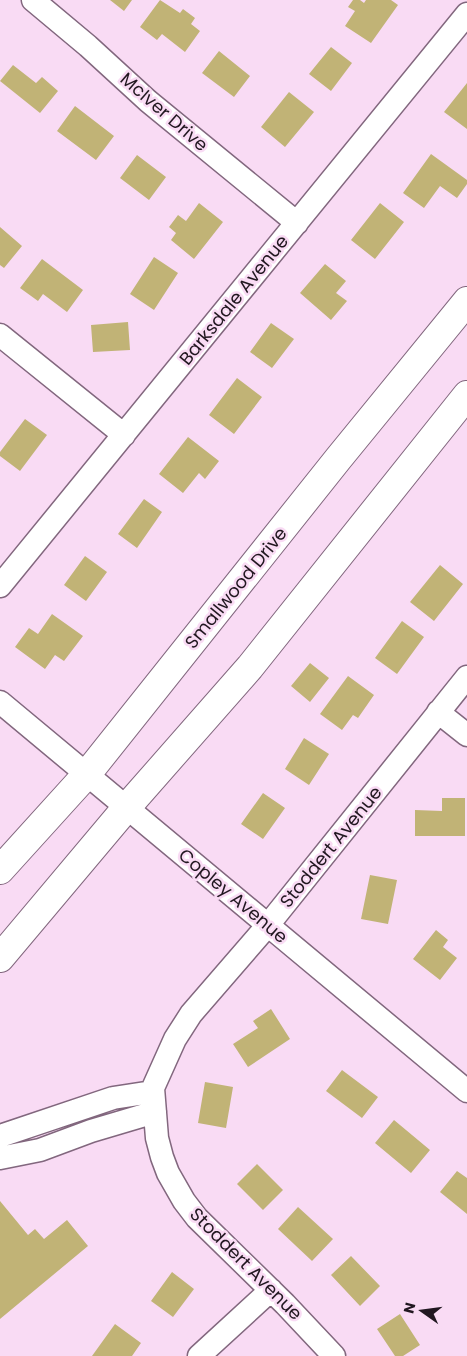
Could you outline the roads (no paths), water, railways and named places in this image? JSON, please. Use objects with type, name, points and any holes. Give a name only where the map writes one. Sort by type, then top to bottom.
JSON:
[{"type":"main road","name":"Smallwood Drive","points":[[0,870],[87,774],[338,459],[467,302]]},
{"type":"main road","points":[[0,958],[250,667],[467,395]]},
{"type":"street","name":"McIver Drive","points":[[33,0],[148,101],[297,222]]},
{"type":"street","name":"Barksdale Avenue","points":[[0,586],[467,14]]},
{"type":"street","points":[[0,336],[124,435]]},
{"type":"street","name":"Stoddert Avenue","points":[[334,1356],[271,1290],[197,1218],[184,1201],[168,1173],[162,1156],[157,1138],[153,1102],[175,1039],[191,1014],[268,925],[467,677]]},
{"type":"street","name":"Copley Avenue","points":[[0,702],[467,1091]]},
{"type":"street","points":[[438,712],[467,735]]},
{"type":"street","points":[[0,1136],[113,1098],[153,1102]]},
{"type":"street","points":[[0,1158],[40,1150],[90,1131],[153,1102]]},
{"type":"street","points":[[199,1356],[271,1290]]}]
